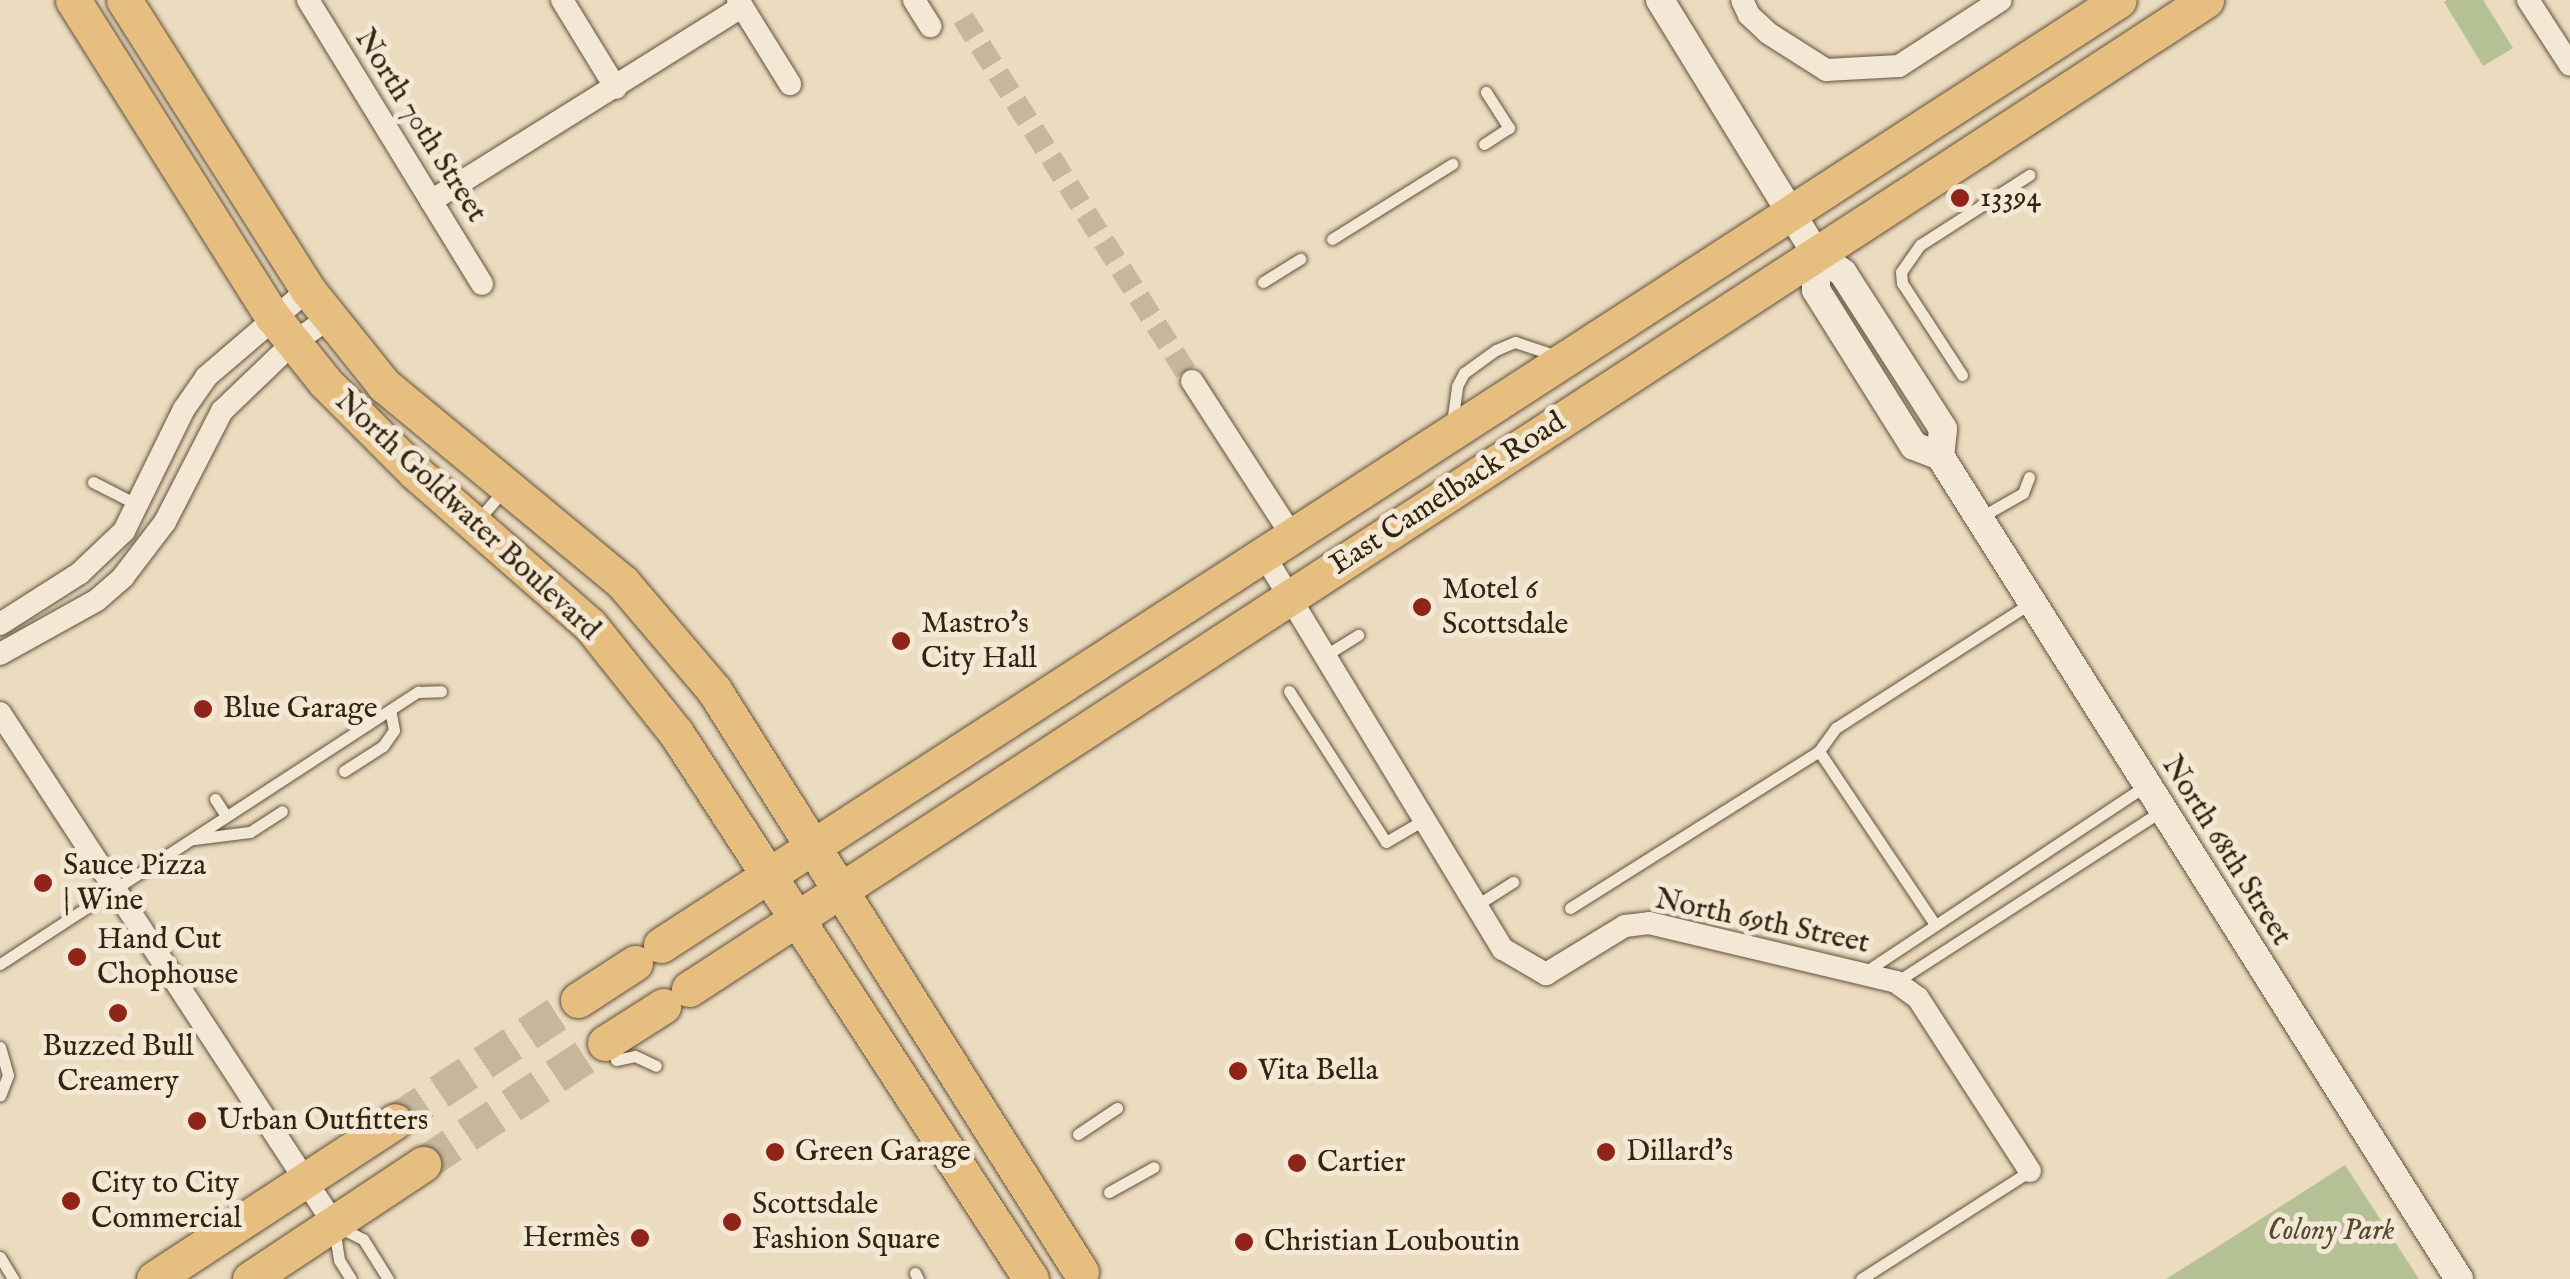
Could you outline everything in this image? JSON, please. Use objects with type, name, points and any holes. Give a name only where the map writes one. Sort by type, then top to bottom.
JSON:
[{"type":"main road","name":"North Goldwater Boulevard","points":[[73,0],[283,330],[353,413],[590,625],[676,734],[1031,1279]]},
{"type":"main road","name":"North Goldwater Boulevard","points":[[124,0],[318,304],[384,385],[623,583],[714,690],[1054,1228],[1071,1275]]},
{"type":"main road","name":"East Camelback Road","points":[[578,1000],[2119,0]]},
{"type":"main road","name":"East Camelback Road","points":[[610,1052],[676,997],[2206,0]]},
{"type":"main road","points":[[928,1116],[947,1120],[1006,1208],[1054,1228]]},
{"type":"main road","points":[[154,1279],[395,1121]]},
{"type":"main road","points":[[250,1279],[423,1164]]},
{"type":"main road","points":[[995,1222],[1040,1245],[1071,1275]]},
{"type":"street","name":"North 70th Street","points":[[308,0],[482,284]]},
{"type":"street","points":[[562,0],[616,88]]},
{"type":"street","points":[[914,0],[930,26]]},
{"type":"street","name":"North 68th Street","points":[[1660,0],[1816,254],[1843,273],[1943,430],[1940,456],[2459,1279]]},
{"type":"street","points":[[1745,8],[1784,46],[1826,70],[1899,66],[2001,0]]},
{"type":"street","points":[[2528,0],[2570,65]]},
{"type":"street","points":[[431,201],[616,88],[740,4],[790,84]]},
{"type":"street","points":[[0,624],[97,558],[140,506],[170,436],[206,377],[318,304]]},
{"type":"street","points":[[0,654],[97,600],[139,561],[165,522],[222,411],[283,330],[318,304]]},
{"type":"street","name":"North 69th Street","points":[[1192,380],[1278,546],[1290,597],[1503,949],[1546,974],[1625,926],[1649,922],[1896,982],[1918,998],[2030,1171]]},
{"type":"street","points":[[0,713],[334,1224]]},
{"type":"lane","points":[[1484,144],[1509,128],[1486,92]]},
{"type":"lane","points":[[1332,239],[1452,164]]},
{"type":"lane","points":[[1962,374],[1902,283],[1901,272],[1920,245],[2029,175]]},
{"type":"lane","points":[[1263,282],[1300,259]]},
{"type":"lane","points":[[1979,518],[2023,492],[2029,477]]},
{"type":"lane","points":[[92,482],[140,506]]},
{"type":"lane","points":[[474,524],[507,486]]},
{"type":"lane","points":[[1570,908],[1819,751],[1836,728],[2032,603]]},
{"type":"lane","points":[[1326,655],[1358,635]]},
{"type":"lane","points":[[0,964],[418,692],[441,691]]},
{"type":"lane","points":[[1289,691],[1386,842],[1425,819]]},
{"type":"lane","points":[[344,771],[382,746],[394,730],[390,710]]},
{"type":"lane","points":[[1819,751],[1934,924]]},
{"type":"lane","points":[[1862,975],[2146,785]]},
{"type":"lane","points":[[215,799],[226,816]]},
{"type":"lane","points":[[1896,982],[2163,810]]},
{"type":"lane","points":[[190,840],[250,832],[282,811]]},
{"type":"lane","points":[[1477,904],[1513,882]]},
{"type":"lane","points":[[0,1047],[8,1075],[0,1096]]},
{"type":"lane","points":[[610,1052],[636,1056],[656,1066]]},
{"type":"lane","points":[[1078,1134],[1118,1108]]},
{"type":"lane","points":[[1109,1192],[1154,1167]]},
{"type":"lane","points":[[1861,1279],[2030,1171]]},
{"type":"lane","points":[[334,1224],[339,1260],[352,1279]]},
{"type":"lane","points":[[334,1224],[362,1239],[388,1279]]},
{"type":"lane","points":[[0,1257],[13,1279]]},
{"type":"green space","points":[[2483,0],[2513,48],[2483,66],[2444,2]]},
{"type":"green space","name":"Colony Park","points":[[2345,1165],[2419,1279],[2166,1279],[2222,1244]]},
{"type":"tunnel","points":[[963,18],[1192,381]]},
{"type":"tunnel","points":[[395,1121],[578,1000]]},
{"type":"tunnel","points":[[423,1164],[605,1043]]},
{"type":"place","name":"13394","points":[[1960,198]]},
{"type":"place","name":"Motel 6 Scottsdale","points":[[1422,607]]},
{"type":"place","name":"Mastro's City Hall","points":[[901,641]]},
{"type":"place","name":"Blue Garage","points":[[203,709]]},
{"type":"place","name":"Sauce Pizza | Wine","points":[[43,883]]},
{"type":"place","name":"Hand Cut Chophouse","points":[[77,957]]},
{"type":"place","name":"Buzzed Bull Creamery","points":[[118,1013]]},
{"type":"place","name":"Vita Bella","points":[[1238,1071]]},
{"type":"place","name":"Urban Outfitters","points":[[197,1121]]},
{"type":"place","name":"Green Garage","points":[[775,1152]]},
{"type":"place","name":"Dillard's","points":[[1606,1152]]},
{"type":"place","name":"Cartier","points":[[1297,1163]]},
{"type":"place","name":"City to City Commercial","points":[[71,1201]]},
{"type":"place","name":"Scottsdale Fashion Square","points":[[732,1222]]},
{"type":"place","name":"Hermès","points":[[640,1238]]},
{"type":"place","name":"Christian Louboutin","points":[[1244,1242]]}]
